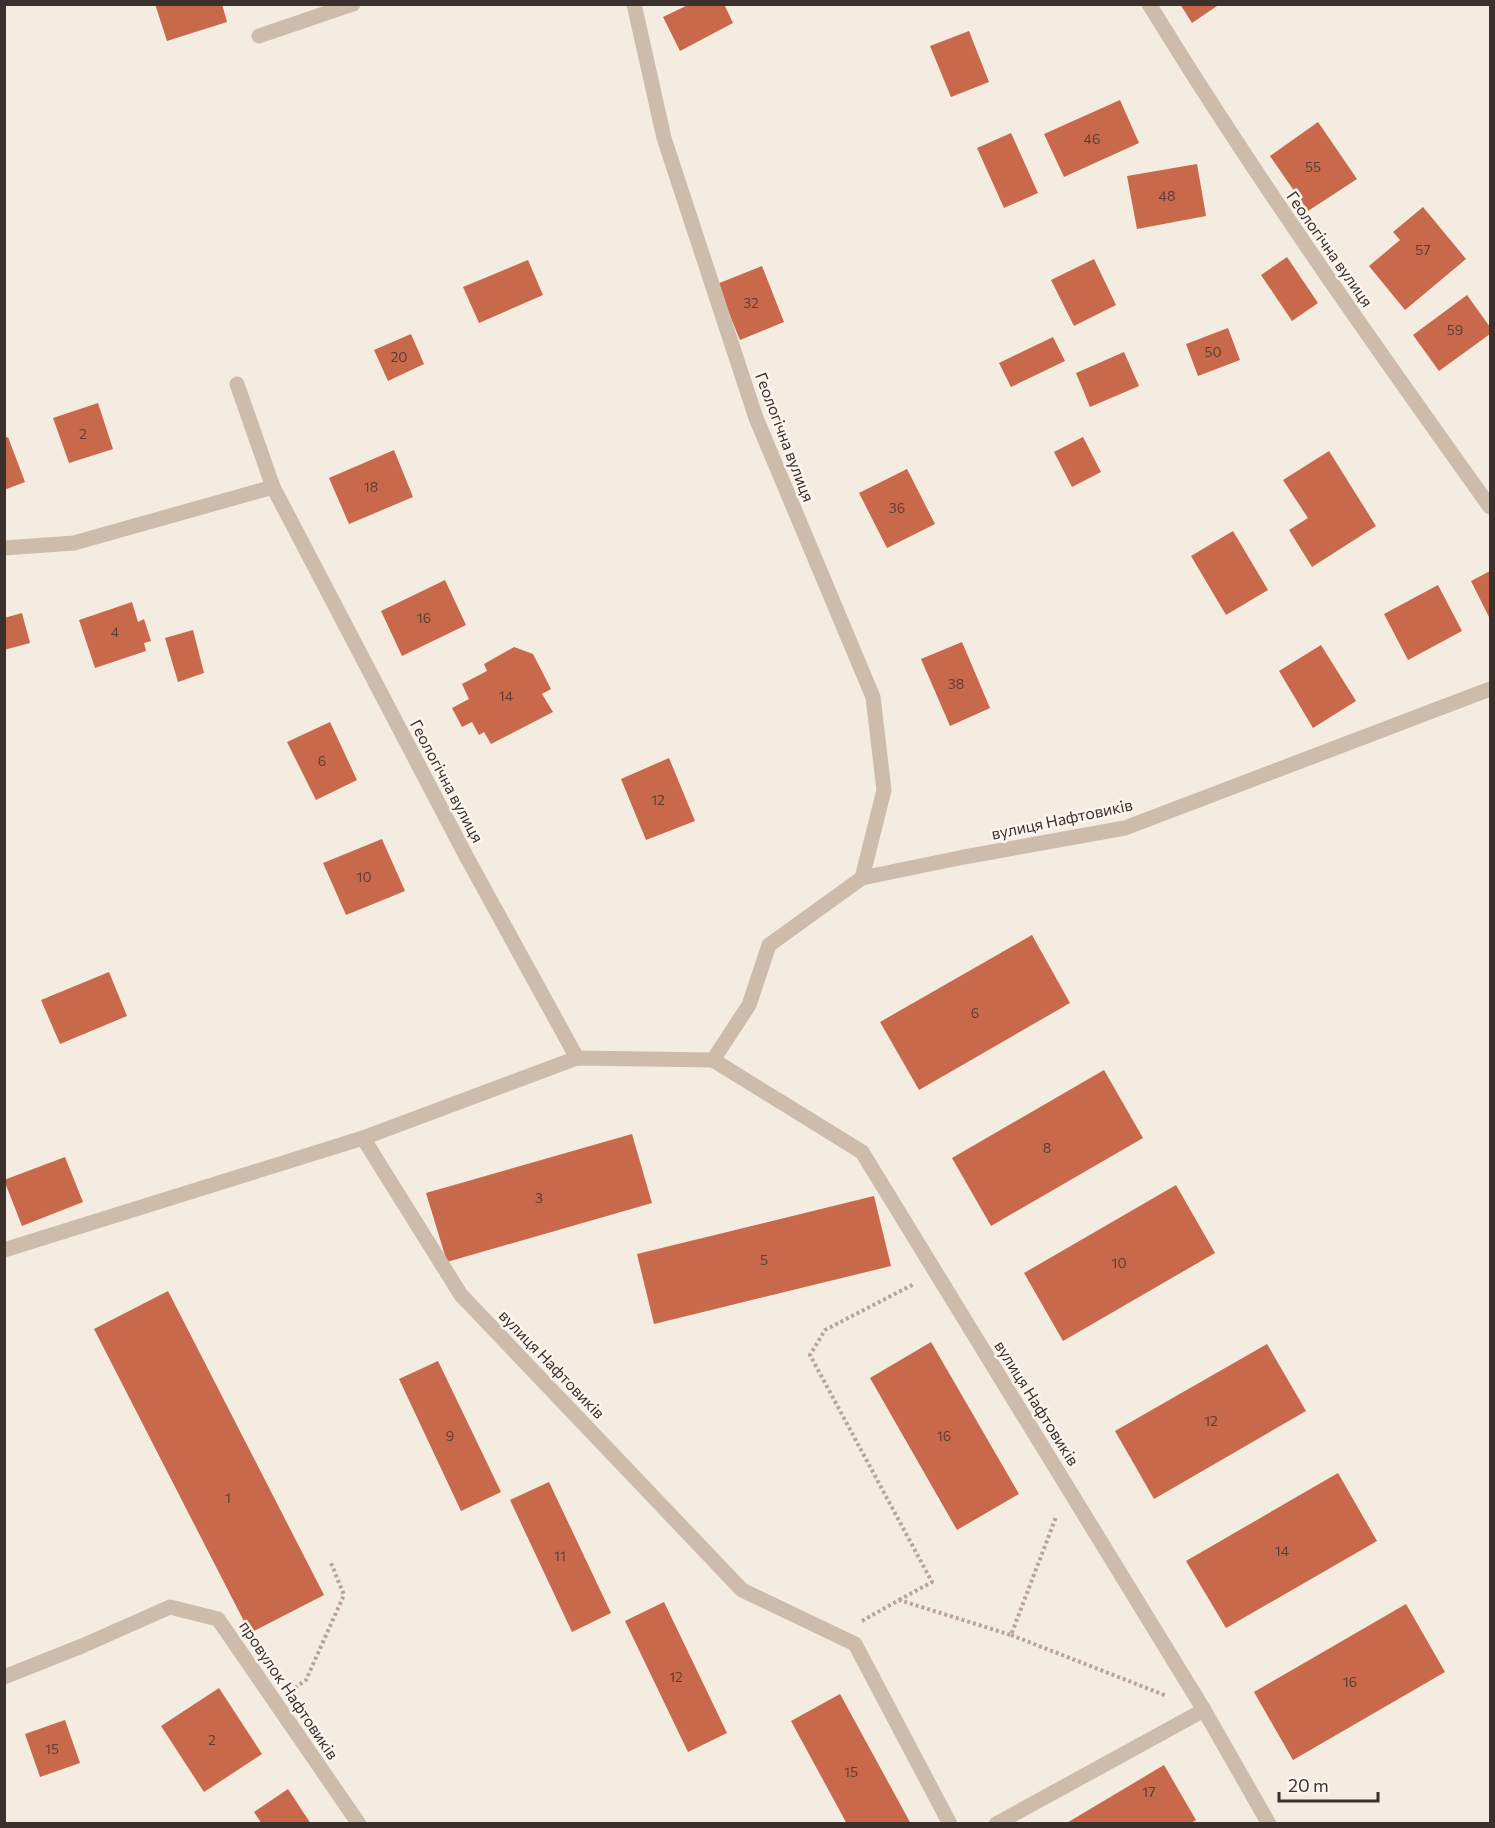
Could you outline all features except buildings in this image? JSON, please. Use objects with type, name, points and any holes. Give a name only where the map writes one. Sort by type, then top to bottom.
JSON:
[{"type":"street","points":[[259,36],[352,4]]},
{"type":"street","name":"Геологічна вулиця","points":[[634,4],[664,138],[756,418],[873,697],[884,790],[862,878]]},
{"type":"street","name":"Геологічна вулиця","points":[[1149,4],[1201,90],[1298,235],[1491,507]]},
{"type":"street","name":"Геологічна вулиця","points":[[237,384],[273,487],[465,854],[577,1058]]},
{"type":"street","points":[[4,548],[75,543],[273,487]]},
{"type":"street","name":"вулиця Нафтовиків","points":[[1269,1824],[1204,1710],[862,1152],[713,1060],[749,1005],[769,945],[862,878],[1125,828],[1491,689]]},
{"type":"street","points":[[4,1250],[363,1138],[577,1058],[713,1060]]},
{"type":"street","name":"вулиця Нафтовиків","points":[[363,1138],[461,1295],[742,1590],[855,1644],[950,1824]]},
{"type":"street","name":"провулок Нафтовиків","points":[[4,1677],[170,1607],[218,1618],[359,1824]]},
{"type":"street","points":[[996,1824],[1204,1710]]},
{"type":"path","points":[[838,1636],[932,1582],[810,1355],[825,1330],[936,1273]]},
{"type":"path","points":[[1011,1635],[1067,1487]]},
{"type":"path","points":[[275,1702],[306,1680],[344,1595],[331,1563]]},
{"type":"path","points":[[898,1600],[1011,1635],[1204,1710]]}]
